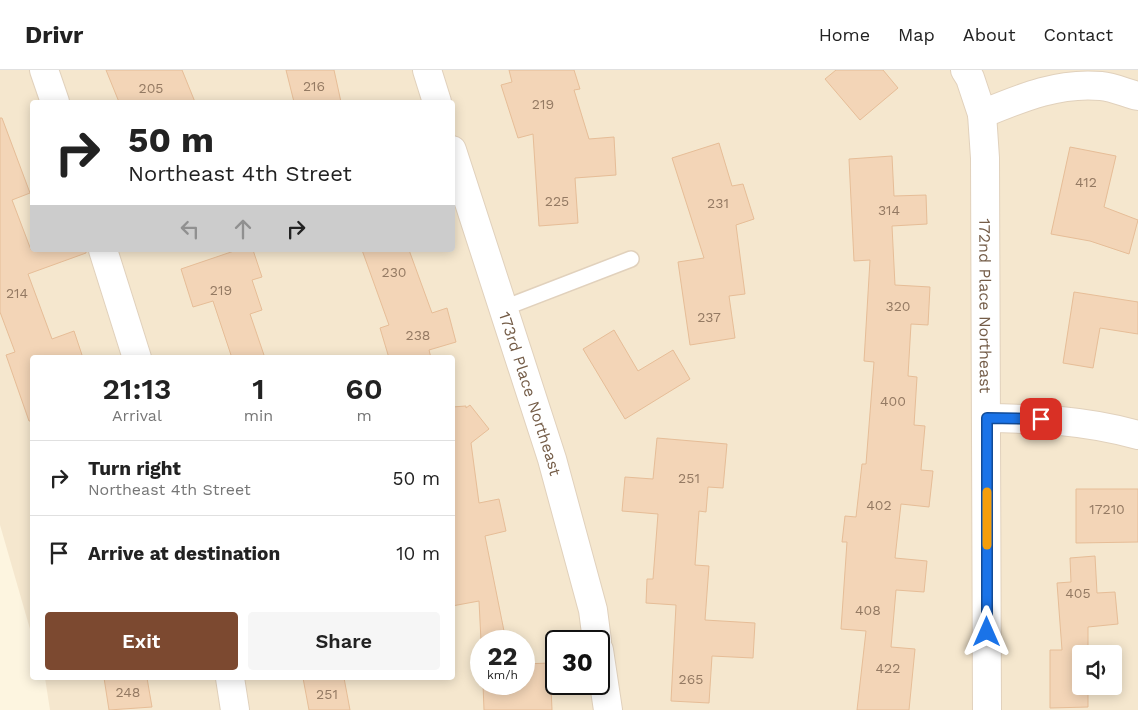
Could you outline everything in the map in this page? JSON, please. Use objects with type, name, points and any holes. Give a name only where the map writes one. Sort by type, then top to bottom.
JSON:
[{"type":"street","points":[[44,70],[54,100]]},
{"type":"street","points":[[426,70],[436,100]]},
{"type":"street","name":"172nd Place Northeast","points":[[964,70],[970,78],[982,114],[985,158],[987,710]]},
{"type":"street","points":[[982,114],[1018,99],[1062,86],[1102,86],[1138,96]]},
{"type":"street","name":"173rd Place Northeast","points":[[455,159],[552,459],[593,610],[596,630]]},
{"type":"street","points":[[104,252],[136,355]]},
{"type":"street","points":[[987,418],[1059,419],[1106,426],[1138,435]]},
{"type":"street","points":[[230,680],[235,710]]},
{"type":"street","points":[[606,695],[608,710]]},
{"type":"lane","points":[[504,308],[631,259]]},
{"type":"shaded area","points":[[0,70],[1138,70],[1138,710],[50,710],[45,680],[455,680],[455,355],[30,355],[30,629],[0,525]]},
{"type":"building","points":[[106,70],[182,70],[194,100],[118,100]]},
{"type":"building","points":[[286,70],[334,70],[341,100],[294,100]]},
{"type":"building","points":[[509,70],[574,70],[580,89],[574,90],[589,139],[614,137],[616,175],[575,178],[578,223],[539,226],[533,134],[518,138],[501,85],[512,82]]},
{"type":"building","points":[[836,70],[883,70],[898,88],[860,120],[825,79]]},
{"type":"building","points":[[0,118],[2,118],[30,193],[12,200],[30,247],[30,252],[86,252],[28,274],[52,339],[74,331],[82,355],[30,355],[30,421],[6,355],[15,352],[0,312]]},
{"type":"building","points":[[719,143],[732,186],[743,184],[754,219],[736,225],[745,294],[729,296],[735,338],[690,345],[678,262],[704,258],[672,158]]},
{"type":"building","points":[[1070,147],[1116,156],[1104,207],[1138,220],[1129,254],[1090,241],[1051,234]]},
{"type":"building","points":[[892,156],[894,196],[926,195],[927,224],[892,226],[895,285],[930,287],[928,325],[911,324],[908,376],[917,377],[914,425],[925,426],[921,470],[933,471],[929,507],[901,504],[895,558],[927,561],[924,592],[896,590],[891,647],[915,649],[909,710],[857,710],[866,631],[841,629],[847,542],[842,542],[845,516],[856,517],[862,464],[866,464],[874,362],[864,361],[870,260],[854,261],[849,159]]},
{"type":"building","points":[[231,252],[254,252],[262,277],[252,280],[262,310],[250,314],[264,355],[231,355],[213,301],[193,307],[181,269]]},
{"type":"building","points":[[363,252],[410,252],[432,313],[447,308],[456,342],[429,350],[430,355],[388,355],[380,328],[389,325]]},
{"type":"building","points":[[1074,292],[1138,302],[1138,334],[1100,328],[1093,368],[1063,363]]},
{"type":"building","points":[[614,330],[638,371],[673,350],[690,379],[625,419],[583,349]]},
{"type":"building","points":[[470,405],[489,429],[471,443],[479,503],[499,499],[506,531],[485,536],[504,630],[480,630],[479,601],[455,605],[455,407],[466,406],[466,408]]},
{"type":"building","points":[[657,438],[727,444],[723,488],[708,487],[706,512],[699,511],[695,565],[709,566],[705,620],[755,623],[753,658],[712,656],[709,703],[671,701],[676,605],[646,603],[647,579],[653,579],[658,514],[622,511],[625,477],[653,479]]},
{"type":"building","points":[[1076,489],[1138,489],[1138,542],[1076,543]]},
{"type":"building","points":[[1095,556],[1097,593],[1115,592],[1118,624],[1088,627],[1088,645],[1072,645],[1072,695],[1088,695],[1088,707],[1050,708],[1050,650],[1062,650],[1057,583],[1071,582],[1070,558]]},
{"type":"building","points":[[545,663],[545,695],[551,695],[552,710],[484,710],[483,695],[535,695],[535,664]]},
{"type":"building","points":[[104,680],[147,680],[152,707],[109,710]]},
{"type":"building","points":[[303,680],[344,680],[350,710],[309,710]]},
{"type":"slow traffic","points":[[987,492],[987,545]]},
{"type":"route","points":[[987,632],[987,418],[1041,419]]}]
